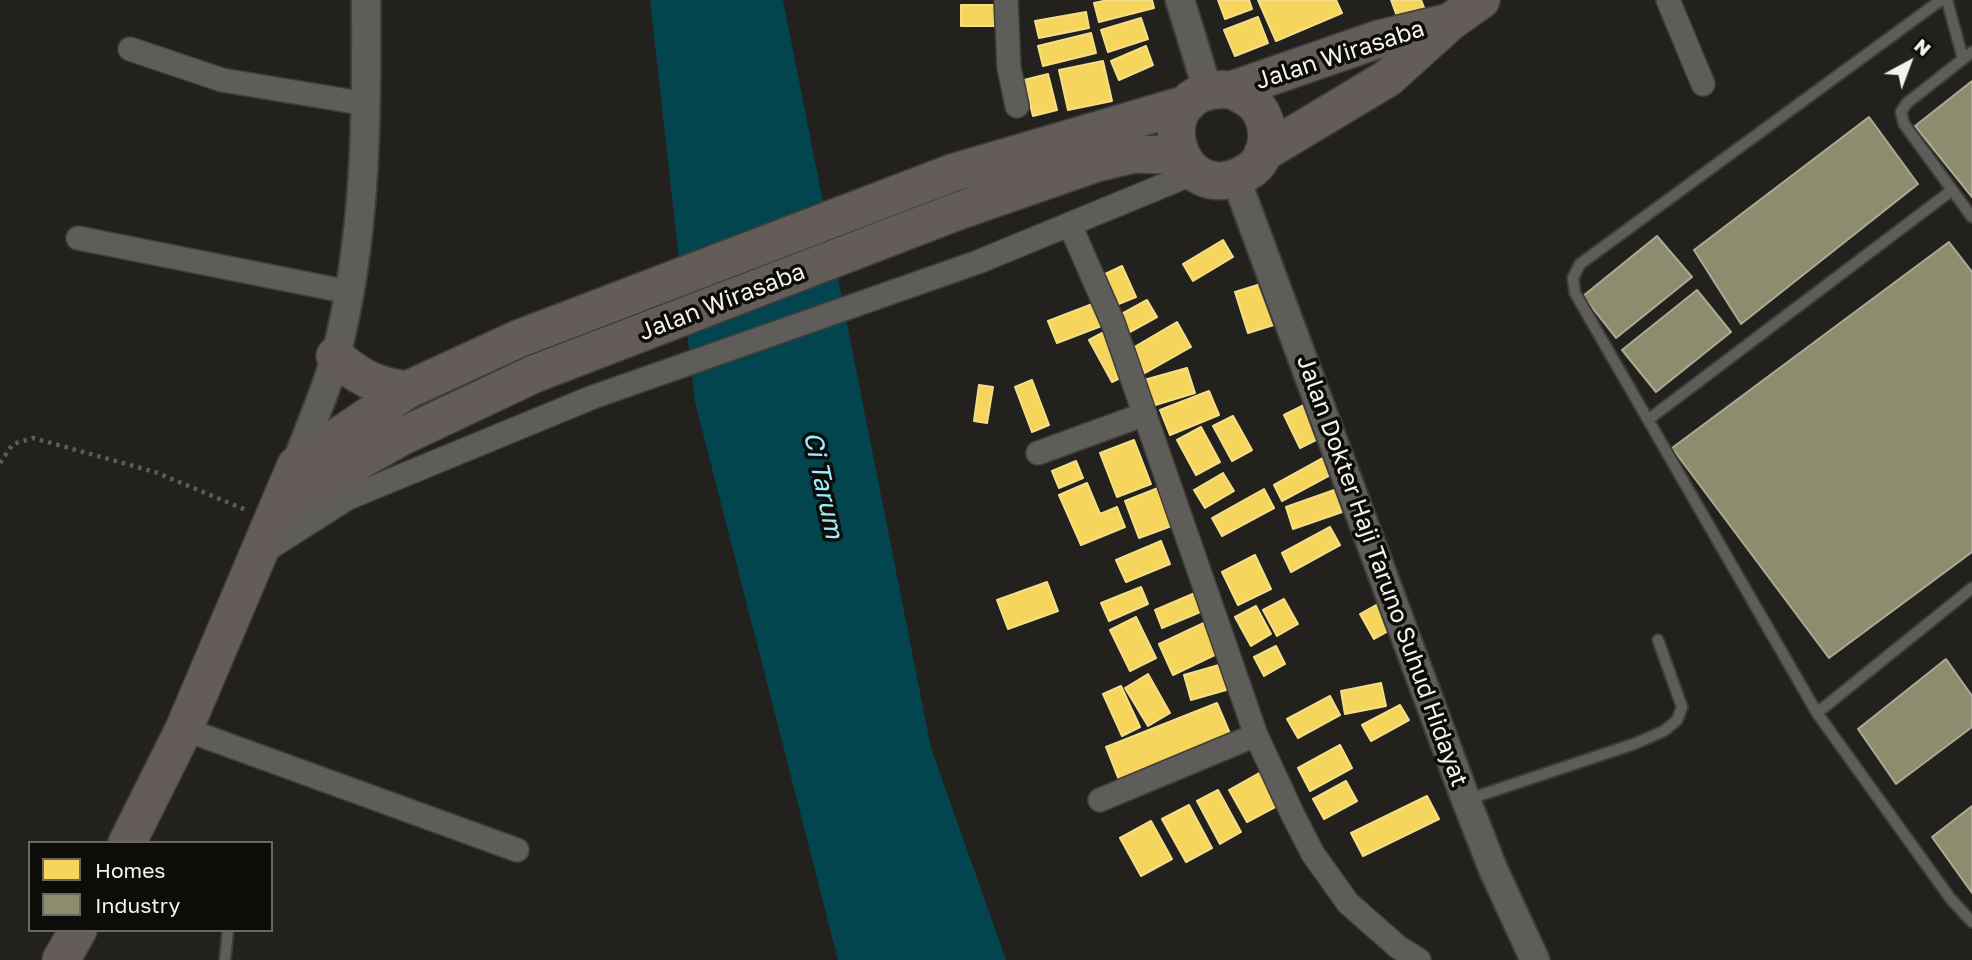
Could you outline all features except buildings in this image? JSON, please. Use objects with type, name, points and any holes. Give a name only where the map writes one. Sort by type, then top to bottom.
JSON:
[{"type":"main road","name":"Jalan Wirasaba","points":[[1263,153],[1388,78],[1450,22],[1481,0]]},
{"type":"main road","name":"Jalan Wirasaba","points":[[296,465],[407,390],[518,339],[951,173],[1209,95],[1379,39],[1450,22]]},
{"type":"main road","points":[[1209,95],[1246,97],[1258,108],[1265,122],[1267,138],[1263,153],[1252,169],[1236,179],[1207,179],[1189,167],[1177,148],[1177,122],[1209,95]]},
{"type":"main road","name":"Jalan Wirasaba","points":[[275,514],[401,437],[534,374],[958,211],[1096,163],[1134,154],[1166,155],[1189,167]]},
{"type":"main road","points":[[335,356],[355,375],[380,387],[407,390]]},
{"type":"main road","points":[[128,841],[184,729],[296,465]]},
{"type":"main road","points":[[61,960],[77,932]]},
{"type":"street","points":[[296,465],[335,356],[349,292],[359,222],[367,104],[366,0]]},
{"type":"street","points":[[1006,0],[1009,68],[1017,106]]},
{"type":"street","points":[[1180,0],[1209,95]]},
{"type":"street","points":[[1668,0],[1703,84]]},
{"type":"street","points":[[130,49],[222,80],[367,104]]},
{"type":"street","points":[[257,556],[348,498],[593,397],[978,262],[1070,225],[1189,167]]},
{"type":"street","name":"Jalan Dokter Haji Taruno Suhud Hidayat","points":[[1236,179],[1466,800],[1493,869],[1535,960]]},
{"type":"street","points":[[1070,225],[1113,323],[1256,735],[1312,854],[1348,903],[1398,947],[1419,960]]},
{"type":"street","points":[[78,238],[349,292]]},
{"type":"street","points":[[1038,453],[1144,414]]},
{"type":"street","points":[[184,729],[517,850]]},
{"type":"street","points":[[1100,800],[1256,735]]},
{"type":"lane","points":[[1941,0],[1580,264],[1573,278],[1575,293],[1817,713],[1950,898],[1972,922]]},
{"type":"lane","points":[[1947,0],[1968,56],[1907,103],[1901,112],[1904,124],[1972,217]]},
{"type":"lane","points":[[1649,419],[1951,191]]},
{"type":"lane","points":[[1817,713],[1972,588]]},
{"type":"lane","points":[[1466,800],[1664,732],[1677,720],[1682,707],[1658,640]]},
{"type":"lane","points":[[225,960],[228,932]]},
{"type":"path","points":[[0,463],[13,444],[33,438],[155,472],[275,514]]},
{"type":"water","name":"Ci Tarum","points":[[650,0],[783,0],[931,748],[1006,960],[838,960],[695,402]]}]
